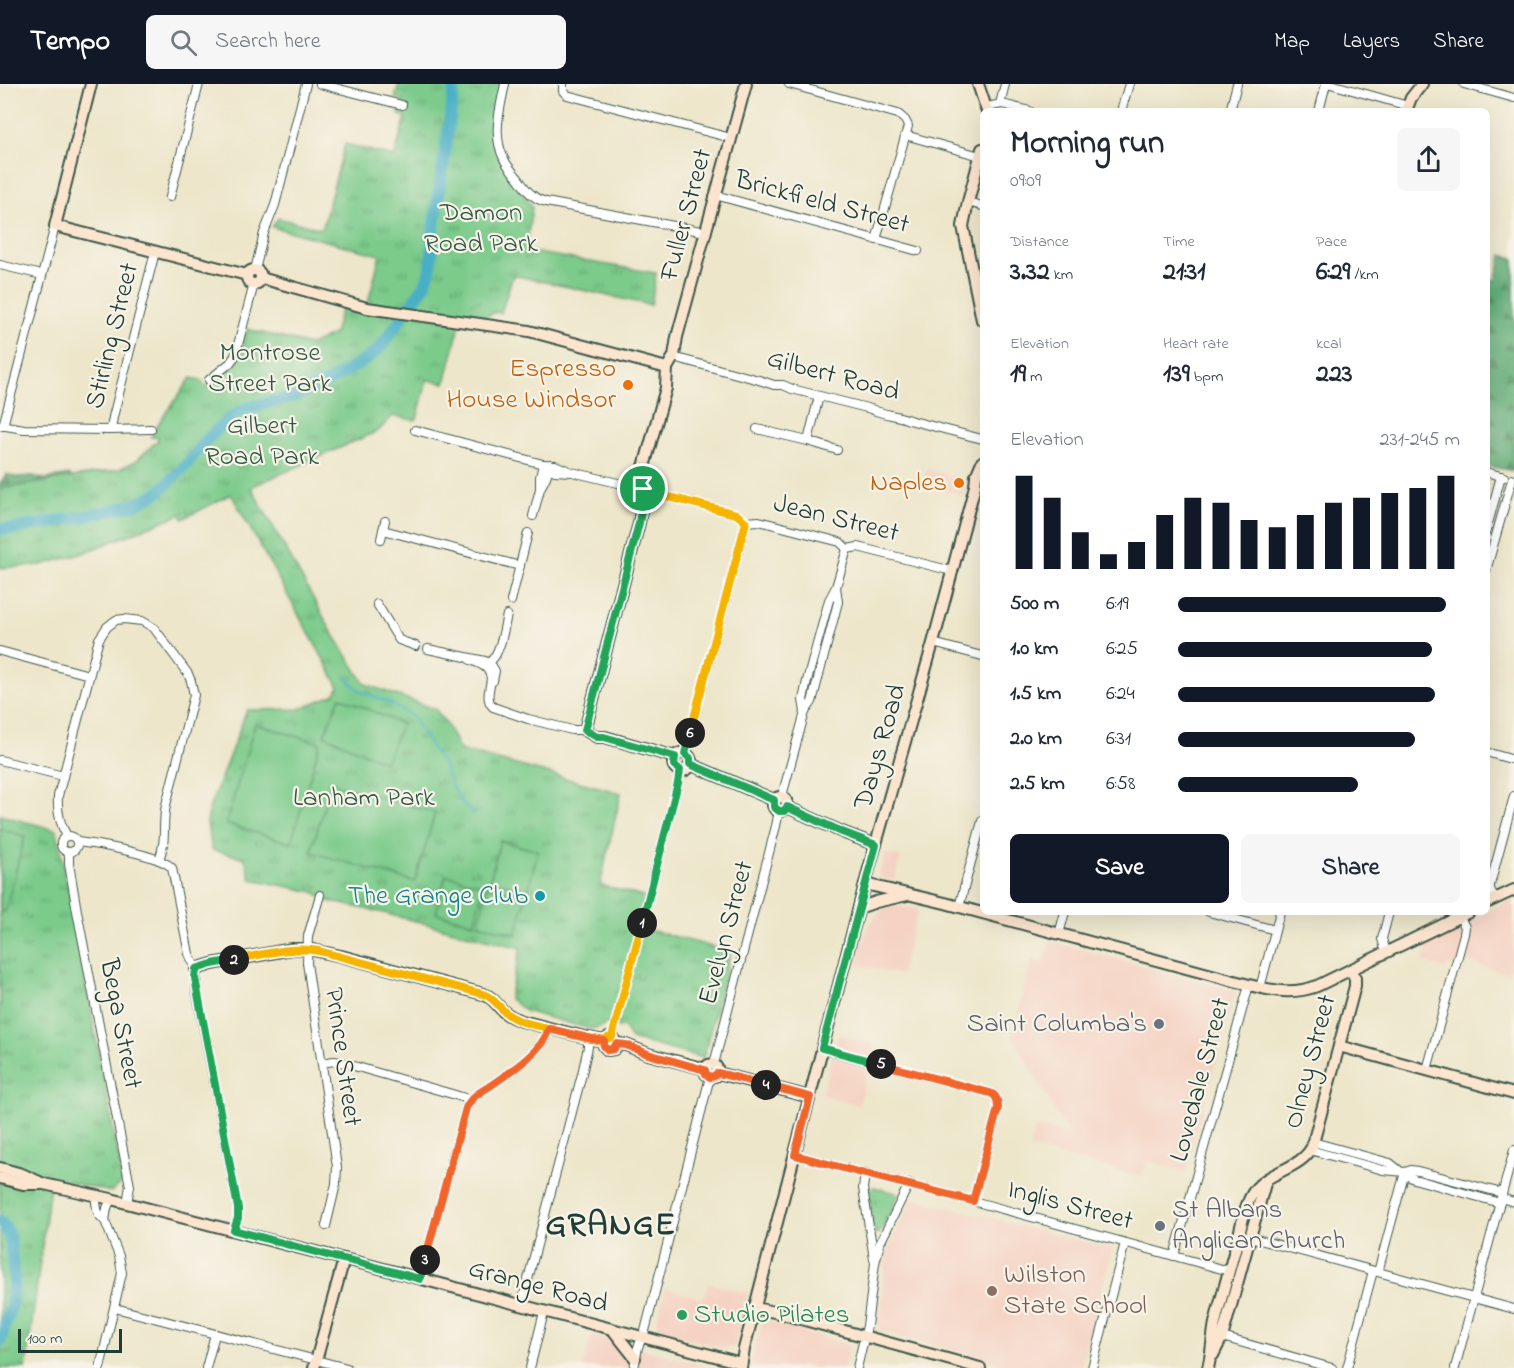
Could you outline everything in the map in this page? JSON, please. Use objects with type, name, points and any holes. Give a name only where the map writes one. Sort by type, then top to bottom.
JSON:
[{"type":"street","points":[[91,84],[2,425],[24,429],[151,429]]},
{"type":"street","points":[[170,197],[199,84]]},
{"type":"street","points":[[209,380],[235,356],[264,233],[275,205],[306,84]]},
{"type":"street","points":[[320,84],[402,105]]},
{"type":"street","points":[[505,84],[497,129],[499,146],[507,163],[526,190],[535,198],[705,232]]},
{"type":"street","name":"Fuller Street","points":[[667,368],[673,357],[746,84]]},
{"type":"street","points":[[789,84],[898,114],[905,120],[908,126],[876,240]]},
{"type":"street","points":[[978,84],[987,108]]},
{"type":"street","points":[[1000,104],[1005,84]]},
{"type":"street","points":[[1123,108],[1129,84]]},
{"type":"street","points":[[1231,108],[1237,84]]},
{"type":"street","points":[[1320,108],[1326,84]]},
{"type":"street","points":[[1331,84],[1407,108],[1422,84]]},
{"type":"street","points":[[1464,84],[1514,98]]},
{"type":"street","points":[[563,88],[571,96],[731,138]]},
{"type":"street","points":[[990,108],[1000,104],[1017,108]]},
{"type":"street","points":[[905,135],[980,152]]},
{"type":"street","points":[[980,159],[964,219],[963,232],[980,311]]},
{"type":"street","name":"Brickfield Street","points":[[715,195],[918,251]]},
{"type":"street","points":[[968,202],[980,205]]},
{"type":"street","points":[[55,226],[367,308],[529,331],[667,368],[666,388],[642,474],[643,501],[639,523],[585,730]]},
{"type":"street","name":"Stirling Street","points":[[111,430],[155,252]]},
{"type":"street","points":[[0,265],[42,275]]},
{"type":"street","name":"Gilbert Road","points":[[673,357],[980,438]]},
{"type":"street","points":[[808,441],[819,396]]},
{"type":"street","points":[[757,429],[837,450]]},
{"type":"street","name":"Jean Street","points":[[415,430],[547,465],[561,472],[572,472],[643,489],[736,514],[746,522],[759,521],[840,542],[847,549],[858,547],[952,571]]},
{"type":"street","points":[[533,516],[547,465]]},
{"type":"street","name":"Days Road","points":[[741,1366],[865,884],[979,482],[976,476],[980,467]]},
{"type":"street","points":[[1490,473],[1513,479],[1490,557]]},
{"type":"street","points":[[1490,516],[1501,476]]},
{"type":"street","points":[[381,539],[385,521]]},
{"type":"street","points":[[428,649],[478,659],[489,666],[495,673],[488,700],[495,708],[539,722],[572,730],[585,730],[597,737],[604,737],[680,755],[690,758],[690,764],[686,769],[680,770],[674,765],[680,755],[746,522]]},
{"type":"street","points":[[383,530],[520,566]]},
{"type":"street","points":[[511,601],[528,533]]},
{"type":"street","name":"Evelyn Street","points":[[634,1363],[645,1331],[805,712],[812,702],[838,602],[836,587],[847,549]]},
{"type":"street","points":[[376,604],[399,640],[416,646]]},
{"type":"street","points":[[489,666],[497,654],[507,615]]},
{"type":"street","points":[[67,836],[57,810],[58,796],[99,639],[103,631],[116,620],[142,621],[154,628],[191,681],[194,695],[164,814],[164,842],[159,860]]},
{"type":"street","points":[[933,643],[980,655]]},
{"type":"street","points":[[0,651],[89,675]]},
{"type":"street","points":[[1490,753],[1514,760]]},
{"type":"street","points":[[0,760],[63,776]]},
{"type":"street","points":[[690,764],[876,845]]},
{"type":"street","points":[[611,1041],[676,794],[680,770]]},
{"type":"street","points":[[1514,796],[1490,885],[1491,901],[1514,890]]},
{"type":"street","points":[[959,907],[980,828]]},
{"type":"street","points":[[67,836],[75,838],[77,842],[103,845],[159,860],[172,868],[189,954],[196,969],[196,988],[238,1208],[234,1230]]},
{"type":"street","points":[[67,836],[61,844],[63,850],[69,853],[76,849],[77,842]]},
{"type":"street","name":"Bega Street","points":[[69,853],[69,864],[130,1186],[127,1203]]},
{"type":"street","points":[[865,884],[980,913]]},
{"type":"street","points":[[859,908],[910,894]]},
{"type":"street","name":"Prince Street","points":[[320,896],[308,936],[308,968],[337,1174],[326,1226]]},
{"type":"street","points":[[989,915],[1255,986],[1286,992],[1302,991],[1317,986],[1463,915]]},
{"type":"street","points":[[1059,934],[1064,915]]},
{"type":"street","points":[[1220,915],[1275,930]]},
{"type":"street","name":"Lovedale Street","points":[[1174,1256],[1255,986],[1279,915]]},
{"type":"street","points":[[1386,952],[1382,939],[1388,915]]},
{"type":"street","points":[[1427,1070],[1464,934],[1465,915]]},
{"type":"street","points":[[196,969],[212,964],[308,949],[483,994],[494,999],[512,1018],[549,1029],[611,1041],[648,1054],[810,1097]]},
{"type":"street","name":"Olney Street","points":[[1266,1180],[1303,1158],[1312,1146],[1356,983],[1351,970]]},
{"type":"street","points":[[420,1279],[468,1103],[540,1047],[549,1029]]},
{"type":"street","points":[[521,1306],[582,1074],[588,1038]]},
{"type":"street","points":[[1339,1046],[1514,1094]]},
{"type":"street","points":[[822,1048],[990,1093],[1001,1101],[973,1201]]},
{"type":"street","points":[[322,1063],[340,1062],[465,1098],[468,1103]]},
{"type":"street","points":[[1312,1146],[1390,1163],[1414,1179],[1514,1202]]},
{"type":"street","points":[[1455,1368],[1514,1150]]},
{"type":"street","name":"Inglis Street","points":[[795,1155],[1229,1271]]},
{"type":"street","points":[[1347,1368],[1402,1172]]},
{"type":"street","name":"Grange Road","points":[[4,1174],[23,1184],[44,1184],[95,1195],[234,1230],[642,1337],[741,1366]]},
{"type":"street","points":[[865,1174],[863,1185],[875,1263]]},
{"type":"street","points":[[1209,1364],[1222,1337],[1266,1180]]},
{"type":"street","points":[[1209,1364],[1215,1324],[1251,1198],[1256,1188],[1266,1180]]},
{"type":"street","points":[[857,1368],[865,1337],[875,1263],[883,1238],[909,1184]]},
{"type":"street","points":[[95,1195],[99,1215],[105,1221]]},
{"type":"street","points":[[100,1368],[122,1280],[122,1268],[105,1221],[106,1208],[111,1199]]},
{"type":"street","points":[[871,1235],[883,1238]]},
{"type":"street","points":[[1250,1237],[1514,1309]]},
{"type":"street","points":[[1092,1368],[1125,1243]]},
{"type":"street","points":[[315,1364],[344,1259]]},
{"type":"street","points":[[115,1308],[215,1334],[315,1364],[347,1368]]},
{"type":"street","points":[[755,1308],[975,1367]]},
{"type":"street","points":[[530,1368],[544,1312]]},
{"type":"street","points":[[613,1330],[634,1363]]},
{"type":"street","points":[[206,1368],[215,1334]]},
{"type":"street","points":[[1222,1337],[1332,1368]]},
{"type":"shaded area","points":[[926,469],[970,480],[965,496],[922,484]]},
{"type":"shaded area","points":[[885,853],[901,857],[894,881],[879,877]]},
{"type":"shaded area","points":[[1514,898],[1514,955],[1508,974],[1464,961],[1444,968],[1423,962],[1428,943],[1482,915],[1490,915],[1490,911]]},
{"type":"shaded area","points":[[892,906],[918,909],[900,975],[856,964],[869,926],[878,914]]},
{"type":"shaded area","points":[[1050,941],[1235,991],[1186,1172],[1147,1161],[1142,1177],[1030,1148],[1036,1127],[1068,1134],[1012,1036],[1032,960],[1044,963]]},
{"type":"shaded area","points":[[838,1035],[874,1044],[859,1105],[822,1095]]},
{"type":"shaded area","name":"Wilston State School","points":[[912,1198],[1113,1249],[1080,1368],[1017,1368],[878,1330],[887,1252]]},
{"type":"shaded area","points":[[708,1283],[748,1293],[735,1346],[729,1349],[655,1330],[665,1288],[703,1299]]},
{"type":"shaded area","points":[[762,1320],[850,1345],[843,1368],[814,1368],[799,1364],[798,1368],[750,1368]]},
{"type":"shaded area","points":[[591,1335],[711,1368],[583,1368]]},
{"type":"green space","points":[[399,84],[502,84],[492,137],[500,159],[532,207],[526,251],[656,273],[651,305],[513,275],[501,313],[480,318],[462,316],[445,383],[427,380],[417,419],[393,416],[378,431],[251,487],[332,632],[365,684],[435,709],[447,725],[460,750],[621,793],[600,885],[647,898],[639,927],[731,952],[703,1058],[631,1039],[624,1028],[605,1024],[590,1029],[525,1011],[509,998],[521,948],[328,901],[314,892],[251,879],[245,858],[212,850],[207,823],[210,806],[247,710],[300,709],[335,694],[339,687],[231,494],[183,519],[181,514],[78,555],[41,565],[0,568],[0,489],[117,470],[136,461],[158,440],[158,437],[151,437],[191,378],[201,380],[206,387],[237,363],[247,329],[310,345],[334,334],[342,306],[366,311],[380,255],[272,227],[278,218],[322,229],[345,144],[394,157],[406,117],[399,115],[403,100],[395,98]]},
{"type":"green space","points":[[1502,255],[1514,258],[1514,471],[1490,467],[1490,279],[1495,280]]},
{"type":"green space","points":[[7,474],[15,477],[33,476],[45,479],[69,475],[72,477],[0,502],[0,483]]},
{"type":"green space","points":[[340,697],[402,724],[385,762],[324,735]]},
{"type":"green space","points":[[255,724],[320,743],[291,843],[226,824]]},
{"type":"green space","name":"Lanham Park","points":[[331,783],[435,813],[415,882],[311,852]]},
{"type":"green space","points":[[0,815],[57,830],[123,1182],[111,1192],[51,1178],[26,1368],[0,1368]]},
{"type":"green space","points":[[0,829],[25,836],[5,912],[0,911]]},
{"type":"green space","points":[[500,841],[538,851],[528,890],[490,880]]},
{"type":"green space","points":[[446,875],[484,885],[474,923],[436,913]]},
{"type":"green space","points":[[488,886],[526,896],[516,934],[478,924]]},
{"type":"green space","points":[[874,1187],[899,1194],[878,1234],[874,1231],[867,1191]]},
{"type":"waterway","points":[[0,529],[13,529],[87,516],[134,505],[159,492],[209,437],[232,416],[247,408],[298,395],[331,380],[364,361],[380,348],[425,285],[431,266],[434,226],[455,84]]},
{"type":"waterway","points":[[346,678],[360,691],[390,703],[413,717],[444,766],[451,785],[463,805],[474,813]]},
{"type":"waterway","points":[[0,1222],[10,1238],[14,1282],[11,1306],[0,1342]]},
{"type":"place","name":"Espresso House Windsor","points":[[628,385]]},
{"type":"place","name":"Naples","points":[[959,483]]},
{"type":"place","name":"The Grange Club","points":[[540,896]]},
{"type":"place","name":"Saint Columba's","points":[[1159,1024]]},
{"type":"place","name":"St Albans Anglican Church","points":[[1160,1226]]},
{"type":"place","name":"Wilston State School","points":[[992,1291]]},
{"type":"place","name":"Studio Pilates","points":[[682,1315]]},
{"type":"district","name":"GRANGE","points":[[611,1226]]},
{"type":"route","points":[[643,489],[639,523],[585,730],[597,737],[675,757],[674,765],[680,770],[612,1037],[604,1041],[522,1021],[505,1013],[489,996],[308,949],[212,964],[196,969],[196,988],[238,1208],[234,1230],[420,1279],[468,1103],[540,1047],[549,1029],[604,1041],[604,1046],[608,1050],[614,1049],[616,1044],[626,1045],[648,1054],[705,1070],[710,1077],[718,1073],[810,1097],[795,1155],[973,1201],[998,1108],[996,1096],[822,1048],[876,845],[787,807],[784,811],[776,810],[774,800],[690,764],[690,758],[685,754],[746,522],[736,514],[643,489]]},
{"type":"park label","name":"Damon Road Park","points":[[481,228]]},
{"type":"park label","name":"Montrose Street Park","points":[[270,368]]},
{"type":"park label","name":"Gilbert Road Park","points":[[262,442]]}]
